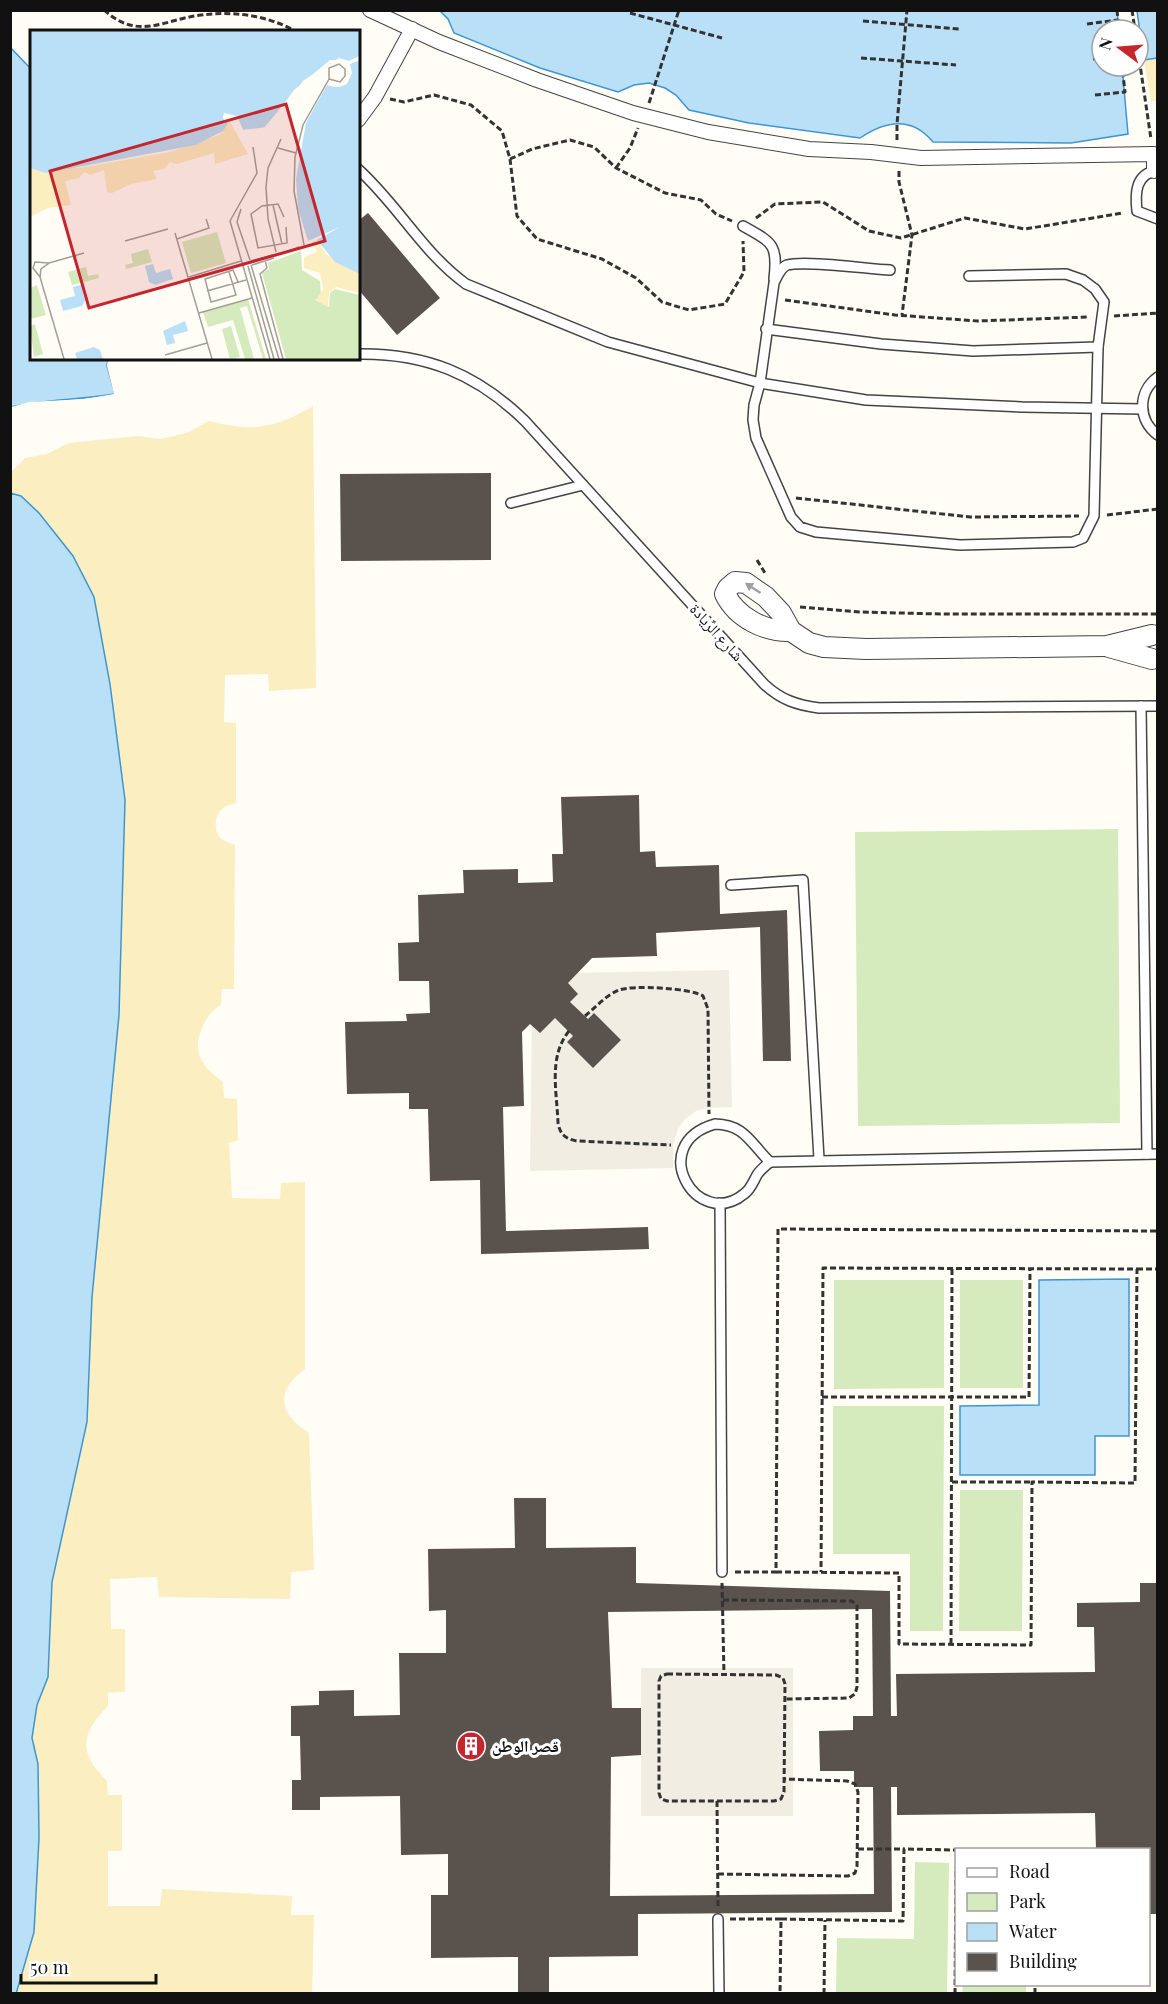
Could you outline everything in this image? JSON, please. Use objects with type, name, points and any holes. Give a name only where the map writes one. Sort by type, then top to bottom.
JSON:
[{"type":"street","points":[[370,10],[439,42],[537,80],[633,113],[708,132],[809,149],[932,158],[1154,154],[1156,170]]},
{"type":"street","points":[[360,117],[375,97],[412,29]]},
{"type":"street","points":[[791,631],[808,643],[866,650],[1107,646],[1155,632]]},
{"type":"street","points":[[1155,632],[1149,643],[1155,662]]},
{"type":"street","points":[[1107,646],[1155,662]]},
{"type":"lane","points":[[1156,170],[1140,179],[1135,195],[1137,211],[1158,219]]},
{"type":"lane","points":[[360,171],[378,186],[429,252],[446,270],[466,284],[608,342],[760,383],[866,400],[1142,409]]},
{"type":"lane","points":[[743,226],[767,239],[777,255],[760,383],[753,412],[756,438],[791,517],[800,527],[816,532],[960,545],[1073,542],[1083,538],[1094,516],[1098,347],[1104,302],[1095,289],[1083,280],[1066,274],[969,276]]},
{"type":"lane","points":[[774,283],[779,272],[786,265],[811,264],[890,270]]},
{"type":"lane","points":[[766,329],[881,344],[973,351],[1098,347]]},
{"type":"lane","name":"شارع الرِّيادة","points":[[360,354],[388,354],[445,367],[480,384],[511,408],[764,684],[792,703],[819,708],[1158,706]]},
{"type":"lane","points":[[1158,377],[1147,388],[1142,409],[1148,426],[1158,435]]},
{"type":"lane","points":[[511,503],[583,485]]},
{"type":"lane","points":[[1141,706],[1147,1154]]},
{"type":"lane","points":[[731,885],[803,880],[819,1159]]},
{"type":"lane","points":[[770,1162],[740,1129],[728,1125],[709,1126],[692,1135],[684,1146],[681,1171],[685,1181],[699,1197],[720,1203],[732,1201],[743,1195],[770,1162],[819,1159],[1158,1154]]},
{"type":"lane","points":[[720,1203],[722,1572]]},
{"type":"lane","points":[[718,1919],[719,1994]]},
{"type":"path","points":[[104,10],[127,25],[148,28],[201,15],[229,13],[258,16],[292,30]]},
{"type":"path","points":[[656,85],[679,10]]},
{"type":"path","points":[[902,316],[912,235],[899,182],[897,124],[907,10]]},
{"type":"path","points":[[630,14],[722,38]]},
{"type":"path","points":[[863,21],[958,28]]},
{"type":"path","points":[[861,58],[956,65]]},
{"type":"path","points":[[1095,95],[1125,92],[1123,78]]},
{"type":"path","points":[[1142,78],[1154,154]]},
{"type":"path","points":[[375,97],[404,102],[434,95],[471,105],[501,131],[510,159],[517,216],[537,239],[602,259],[636,278],[662,302],[689,310],[725,304],[744,272],[743,226]]},
{"type":"path","points":[[510,159],[532,149],[570,140],[594,147],[616,168],[665,193],[701,200],[716,214],[743,226]]},
{"type":"path","points":[[743,226],[775,204],[823,202],[869,231],[901,238],[965,218],[1025,230],[1137,211]]},
{"type":"path","points":[[771,298],[902,316],[978,321],[1158,313]]},
{"type":"path","points":[[782,496],[970,517],[1094,516],[1158,509]]},
{"type":"path","points":[[757,560],[769,579]]},
{"type":"path","points":[[793,607],[860,612],[940,614],[1158,614]]},
{"type":"path","points":[[585,1016],[620,989],[693,991],[703,996],[708,1009],[709,1126]]},
{"type":"path","points":[[569,1031],[559,1045],[555,1063],[558,1123],[559,1130],[564,1136],[577,1141],[684,1146]]},
{"type":"path","points":[[776,1572],[778,1229],[1158,1231]]},
{"type":"path","points":[[821,1572],[823,1268],[1158,1269]]},
{"type":"path","points":[[951,1644],[952,1269]]},
{"type":"path","points":[[822,1397],[1029,1397],[1030,1269]]},
{"type":"path","points":[[952,1482],[1135,1483],[1137,1269]]},
{"type":"path","points":[[724,1675],[722,1572],[899,1573],[899,1644],[1031,1644],[1032,1482]]},
{"type":"path","points":[[723,1600],[848,1601],[857,1606],[857,1687],[855,1694],[849,1698],[785,1699]]},
{"type":"path","points":[[667,1674],[724,1675],[780,1676],[783,1678],[785,1684],[783,1796],[778,1801],[667,1801],[661,1799],[659,1793],[659,1681],[661,1676],[667,1674]]},
{"type":"path","points":[[718,1875],[848,1876],[857,1870],[858,1792],[855,1785],[847,1782],[784,1779]]},
{"type":"path","points":[[717,1801],[718,1919],[903,1920],[904,1849]]},
{"type":"path","points":[[857,1849],[955,1850]]},
{"type":"path","points":[[780,1994],[781,1919]]},
{"type":"path","points":[[825,1920],[825,1994]]},
{"type":"path","points":[[954,1994],[955,1952]]},
{"type":"green space","points":[[1118,829],[1120,1123],[858,1126],[855,832]]},
{"type":"green space","points":[[834,1280],[944,1280],[944,1388],[834,1389]]},
{"type":"green space","points":[[960,1280],[1023,1280],[1023,1388],[960,1388]]},
{"type":"green space","points":[[833,1406],[944,1406],[943,1631],[910,1631],[910,1554],[833,1554]]},
{"type":"green space","points":[[960,1490],[1023,1490],[1022,1631],[959,1631]]},
{"type":"green space","points":[[915,1862],[949,1863],[947,1993],[836,1993],[837,1938],[914,1939]]},
{"type":"green space","points":[[963,1986],[1026,1986],[1026,1993],[962,1993]]},
{"type":"sand","points":[[1157,58],[1157,100],[1151,102],[1147,78],[1150,78],[1150,59]]},
{"type":"sand","points":[[313,406],[316,688],[269,691],[268,674],[225,675],[224,722],[236,723],[236,803],[219,812],[216,824],[219,836],[235,845],[234,989],[222,989],[221,1005],[204,1023],[198,1047],[205,1066],[223,1082],[224,1098],[237,1099],[238,1140],[229,1143],[232,1198],[280,1199],[281,1183],[305,1182],[305,1369],[289,1385],[284,1402],[291,1418],[309,1433],[314,1570],[291,1572],[290,1599],[159,1597],[157,1577],[110,1579],[111,1629],[125,1629],[125,1692],[108,1693],[108,1706],[92,1726],[86,1744],[91,1761],[107,1781],[108,1795],[122,1795],[122,1851],[108,1851],[108,1906],[160,1906],[162,1889],[292,1896],[291,1915],[314,1915],[312,1993],[16,1993],[34,1932],[39,1838],[38,1764],[32,1738],[37,1705],[48,1677],[52,1582],[87,1422],[92,1297],[119,1015],[125,800],[110,684],[94,597],[21,496],[11,493],[10,473],[25,458],[47,454],[68,443],[138,436],[162,439],[189,432],[209,421],[239,427],[263,426],[286,420]]},
{"type":"shaded area","points":[[729,970],[732,1107],[696,1111],[685,1119],[678,1129],[673,1145],[673,1168],[530,1171],[532,1016],[572,973]]},
{"type":"shaded area","points":[[641,1668],[793,1668],[793,1816],[641,1816]]},
{"type":"water","points":[[440,11],[1117,11],[1118,18],[1090,18],[1090,78],[1123,78],[1128,134],[1071,143],[933,142],[925,133],[907,124],[888,125],[860,138],[749,123],[689,110],[676,95],[665,88],[649,83],[634,85],[618,92],[540,68],[454,33],[448,19]]},
{"type":"water","points":[[1137,11],[1157,11],[1157,58],[1150,59],[1150,18],[1138,18]]},
{"type":"water","points":[[10,47],[30,68],[30,360],[108,360],[107,366],[115,394],[36,402],[11,407]]},
{"type":"water","points":[[10,493],[21,496],[39,513],[73,556],[94,597],[110,684],[125,800],[119,1015],[92,1297],[87,1422],[52,1582],[48,1677],[37,1705],[32,1738],[38,1764],[39,1838],[34,1932],[16,1994],[10,1993]]},
{"type":"water","points":[[1129,1279],[1129,1436],[1095,1436],[1095,1475],[960,1475],[960,1406],[1039,1405],[1039,1280]]},
{"type":"pier","points":[[108,360],[111,360],[110,366],[118,393],[116,396],[85,402],[29,405],[10,410],[11,407],[29,402],[85,399],[114,394],[107,366]]},
{"type":"building","points":[[368,213],[440,298],[397,335],[360,291],[360,219]]},
{"type":"building","points":[[491,473],[491,560],[341,561],[340,474]]},
{"type":"building","points":[[639,795],[640,852],[655,851],[656,867],[719,865],[720,914],[787,910],[791,1061],[763,1061],[760,927],[656,933],[657,956],[592,958],[568,983],[578,994],[570,1002],[588,1019],[594,1013],[621,1040],[593,1068],[567,1042],[573,1036],[555,1018],[540,1033],[530,1024],[522,1032],[524,1106],[503,1107],[506,1231],[648,1227],[649,1249],[481,1254],[480,1180],[430,1181],[428,1109],[409,1109],[409,1093],[347,1094],[345,1022],[407,1021],[406,1014],[430,1013],[429,981],[399,981],[398,943],[419,942],[418,895],[464,893],[463,870],[518,869],[518,883],[553,882],[552,854],[563,854],[561,797]]},
{"type":"building","name":"قصر الوطن","points":[[514,1498],[546,1498],[546,1548],[636,1547],[636,1583],[890,1591],[891,1716],[897,1716],[896,1674],[1095,1672],[1094,1627],[1077,1627],[1077,1603],[1140,1602],[1140,1583],[1158,1583],[1158,1914],[1150,1914],[1150,1848],[1096,1848],[1095,1813],[897,1815],[897,1787],[891,1787],[892,1912],[638,1914],[638,1956],[549,1957],[549,1994],[518,1994],[518,1957],[431,1958],[431,1895],[448,1895],[448,1854],[401,1855],[400,1796],[320,1797],[320,1810],[292,1810],[292,1780],[301,1780],[300,1736],[291,1736],[291,1706],[319,1705],[319,1691],[354,1690],[354,1716],[400,1715],[399,1653],[446,1653],[446,1610],[429,1611],[428,1549],[515,1548]],"holes":[[[872,1609],[873,1716],[853,1716],[853,1730],[819,1731],[820,1771],[854,1771],[854,1787],[873,1787],[874,1894],[610,1896],[611,1757],[641,1755],[641,1708],[612,1708],[608,1612]]]},
{"type":"place","name":"قصر الوطن","points":[[471,1746]]}]
